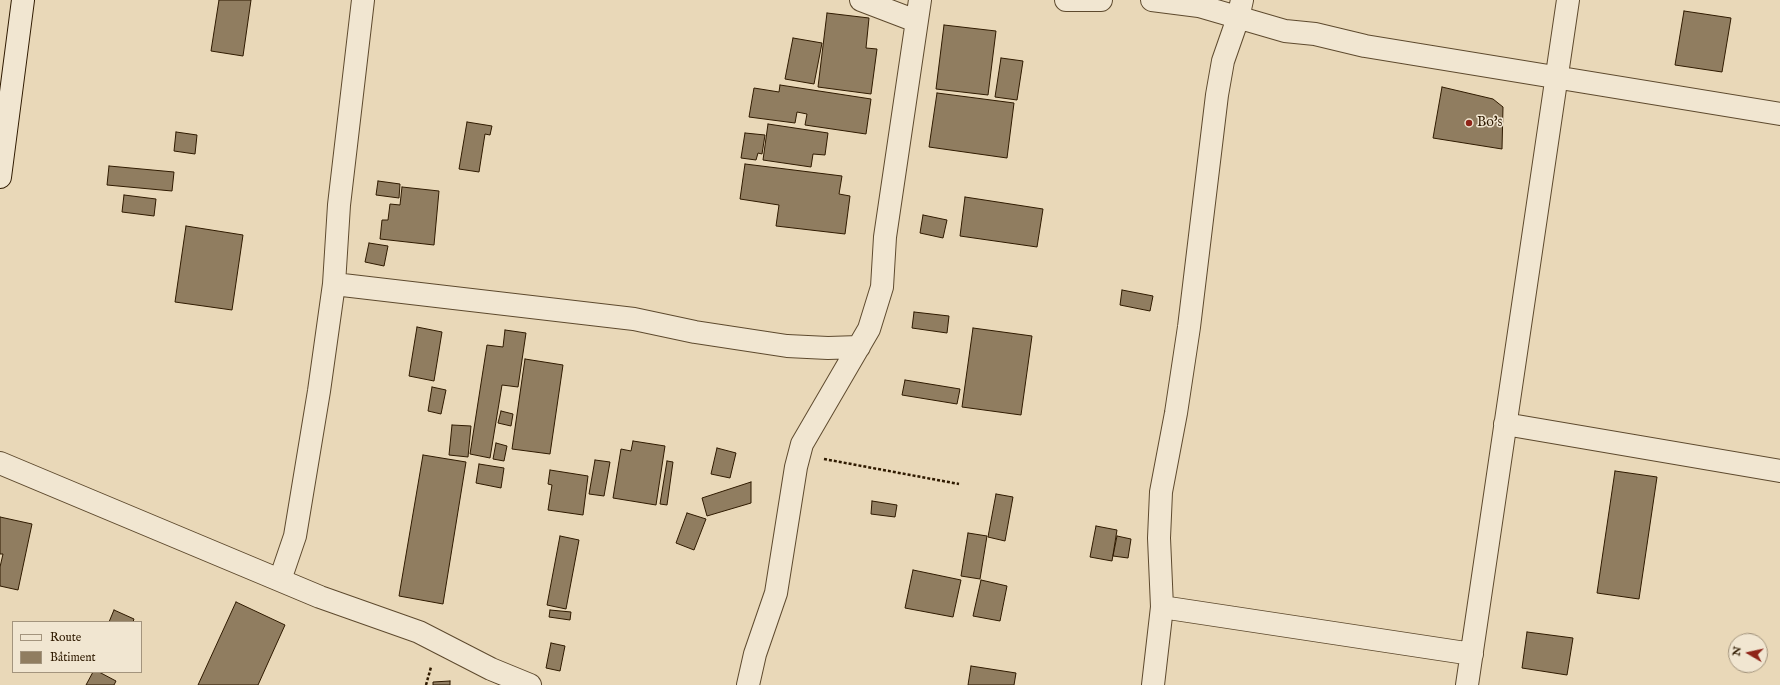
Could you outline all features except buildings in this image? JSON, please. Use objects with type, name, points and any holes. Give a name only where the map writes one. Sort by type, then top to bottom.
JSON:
[{"type":"street","points":[[0,177],[23,0]]},
{"type":"street","points":[[280,580],[295,536],[319,391],[334,284],[340,197],[363,0]]},
{"type":"street","points":[[748,685],[755,654],[776,593],[796,467],[802,444],[869,329],[882,287],[885,237],[918,10],[861,0]]},
{"type":"street","points":[[1066,0],[1101,0]]},
{"type":"street","points":[[1152,0],[1240,9],[1285,31],[1315,34],[1365,46],[1780,114]]},
{"type":"street","points":[[1467,685],[1568,0]]},
{"type":"street","points":[[1153,685],[1162,607],[1159,538],[1161,492],[1176,413],[1189,327],[1217,95],[1223,62],[1240,9]]},
{"type":"street","points":[[334,284],[634,319],[695,332],[787,346],[828,348],[859,347]]},
{"type":"street","points":[[1505,424],[1780,471]]},
{"type":"street","points":[[0,463],[320,597],[419,632],[492,669],[530,685]]},
{"type":"street","points":[[1162,607],[1472,654]]},
{"type":"path","points":[[802,444],[822,459],[959,484]]},
{"type":"place","name":"Bo's","points":[[1469,123]]}]
